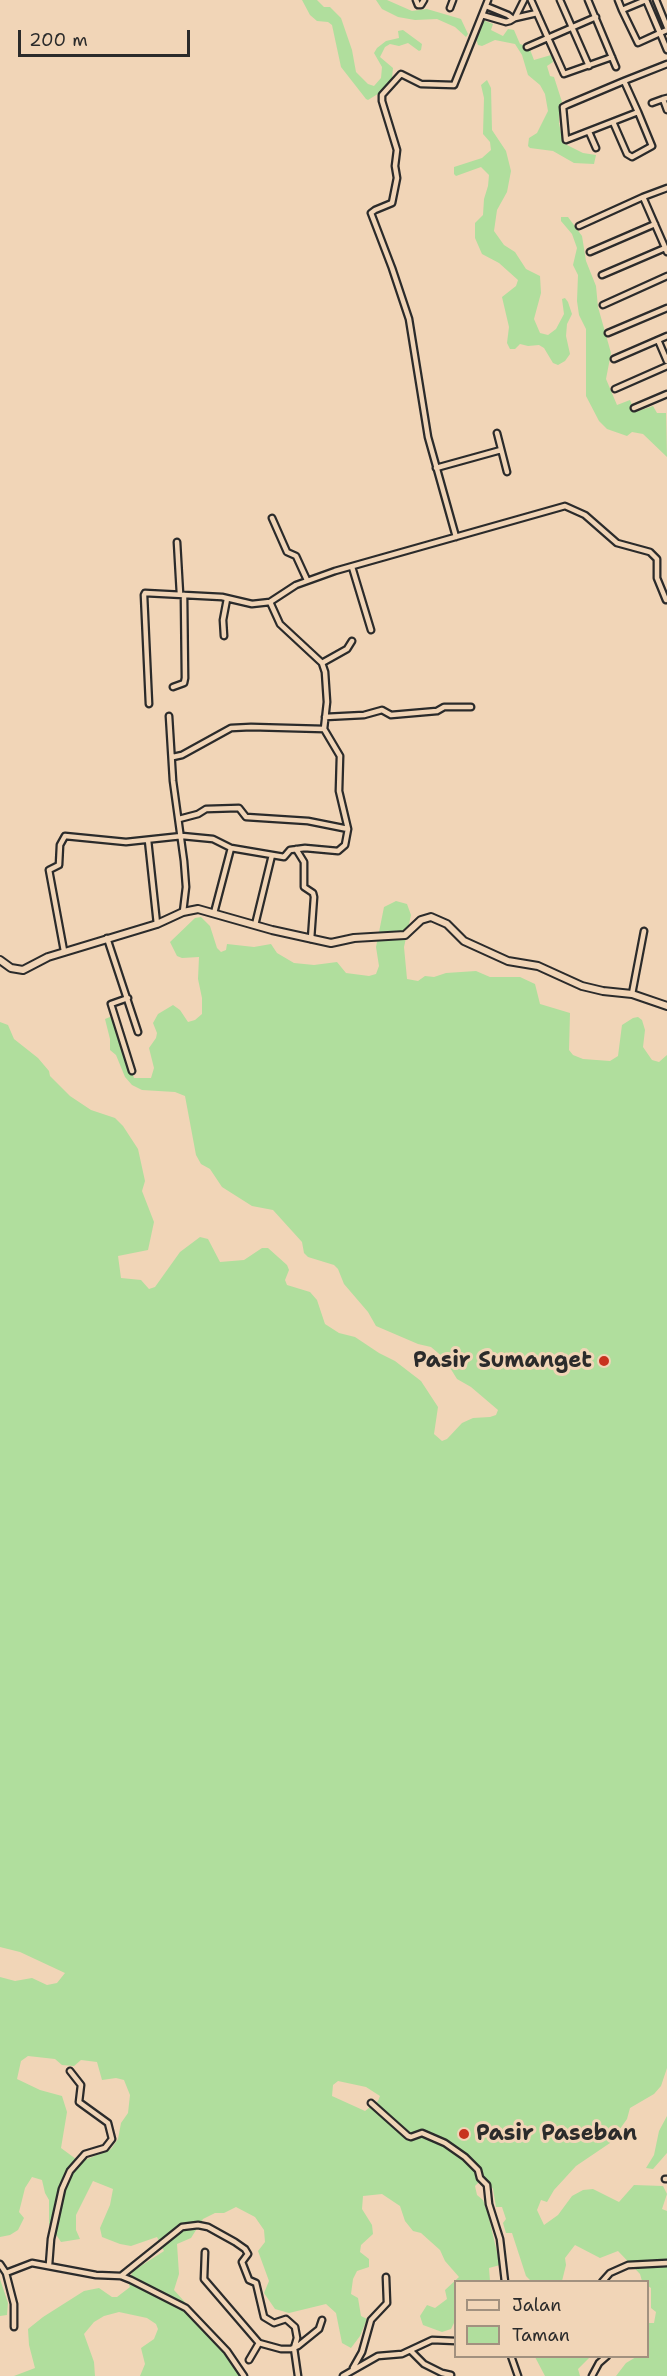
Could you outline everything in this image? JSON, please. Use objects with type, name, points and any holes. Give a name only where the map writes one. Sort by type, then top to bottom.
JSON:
[{"type":"street","points":[[416,0],[418,5],[421,5],[423,0]]},
{"type":"street","points":[[450,8],[453,0]]},
{"type":"street","points":[[514,19],[524,0]]},
{"type":"street","points":[[531,0],[564,74],[612,57]]},
{"type":"street","points":[[560,0],[589,66]]},
{"type":"street","points":[[588,0],[616,67]]},
{"type":"street","points":[[618,0],[638,43],[667,29],[656,0]]},
{"type":"street","points":[[622,10],[646,0],[667,50]]},
{"type":"street","points":[[456,537],[424,419],[409,319],[371,213],[392,203],[396,181],[394,166],[397,150],[382,95],[400,74],[421,84],[453,86],[487,3],[514,19]]},
{"type":"street","points":[[482,15],[506,22],[537,12]]},
{"type":"street","points":[[527,47],[596,17]]},
{"type":"street","points":[[638,112],[566,140],[562,109],[667,64]]},
{"type":"street","points":[[613,122],[627,154],[632,157],[652,146],[624,81]]},
{"type":"street","points":[[652,103],[665,99],[667,110]]},
{"type":"street","points":[[589,132],[596,148]]},
{"type":"street","points":[[579,226],[667,188]]},
{"type":"street","points":[[602,275],[666,250],[644,197]]},
{"type":"street","points":[[590,252],[655,224]]},
{"type":"street","points":[[603,305],[667,276]]},
{"type":"street","points":[[608,333],[667,308]]},
{"type":"street","points":[[614,359],[667,336]]},
{"type":"street","points":[[658,340],[667,361]]},
{"type":"street","points":[[615,388],[667,366]]},
{"type":"street","points":[[634,408],[667,394]]},
{"type":"street","points":[[496,433],[507,472]]},
{"type":"street","points":[[436,468],[501,450]]},
{"type":"street","points":[[149,704],[144,594],[182,594],[252,604],[270,602],[307,580],[565,506],[585,515],[617,543],[647,550],[653,555],[657,561],[658,582],[666,600]]},
{"type":"street","points":[[272,518],[287,552],[296,556],[307,580]]},
{"type":"street","points":[[173,687],[184,683],[185,678],[182,594],[177,543]]},
{"type":"street","points":[[352,567],[371,630]]},
{"type":"street","points":[[224,636],[223,620],[227,599]]},
{"type":"street","points":[[64,951],[49,875],[50,868],[59,866],[64,836],[126,842],[182,836],[218,840],[231,848],[284,857],[290,849],[338,850],[345,845],[348,830],[339,791],[340,756],[324,729],[326,680],[322,663],[280,624],[270,602]]},
{"type":"street","points":[[322,663],[347,648],[352,641]]},
{"type":"street","points":[[325,717],[364,715],[382,710],[391,715],[437,711],[444,707],[471,707]]},
{"type":"street","points":[[169,716],[173,781],[182,836],[186,887],[183,912]]},
{"type":"street","points":[[173,756],[182,755],[231,728],[324,729]]},
{"type":"street","points":[[179,819],[198,814],[206,808],[239,808],[246,817],[308,821],[348,830]]},
{"type":"street","points":[[148,840],[157,924]]},
{"type":"street","points":[[214,913],[231,848]]},
{"type":"street","points":[[296,849],[304,862],[304,887],[313,893],[314,897],[311,939]]},
{"type":"street","points":[[255,924],[272,855]]},
{"type":"street","points":[[0,960],[11,968],[23,970],[64,951],[157,924],[183,912],[201,909],[331,943],[354,938],[405,934],[421,920],[430,917],[447,924],[464,941],[508,961],[538,966],[582,986],[632,994],[667,1006]]},
{"type":"street","points":[[632,994],[644,931]]},
{"type":"street","points":[[108,938],[138,1032]]},
{"type":"street","points":[[128,998],[111,1004],[132,1071]]},
{"type":"street","points":[[48,2265],[62,2189],[70,2171],[85,2154],[105,2148],[112,2139],[108,2123],[80,2102],[81,2085],[70,2071]]},
{"type":"street","points":[[371,2103],[408,2136],[422,2133],[445,2143],[454,2148],[478,2170],[480,2178],[487,2185],[489,2204],[500,2240],[505,2280]]},
{"type":"street","points":[[121,2276],[182,2227],[198,2225],[208,2227],[245,2249],[248,2254],[242,2262],[249,2280],[256,2283],[264,2318],[274,2323],[286,2319],[292,2323],[297,2338],[294,2348],[298,2376]]},
{"type":"street","points":[[205,2252],[204,2280],[259,2343],[281,2349],[294,2348],[320,2329],[322,2320]]},
{"type":"street","points":[[6,2273],[27,2263],[96,2275],[121,2276],[186,2308],[227,2351],[244,2376]]},
{"type":"street","points":[[604,2280],[610,2273],[628,2265],[667,2263]]},
{"type":"street","points":[[0,2264],[6,2273],[14,2299],[14,2327]]},
{"type":"street","points":[[351,2370],[362,2352],[372,2320],[387,2303],[386,2277]]},
{"type":"street","points":[[343,2376],[378,2356],[402,2354],[432,2340],[454,2341]]},
{"type":"street","points":[[249,2360],[259,2343]]},
{"type":"street","points":[[411,2351],[424,2364],[451,2375]]},
{"type":"street","points":[[512,2358],[518,2376]]},
{"type":"street","points":[[592,2376],[605,2358]]},
{"type":"green space","points":[[302,0],[317,0],[324,7],[330,7],[341,18],[352,50],[356,72],[368,84],[374,86],[381,78],[382,67],[374,53],[386,41],[399,38],[398,31],[403,30],[422,44],[421,50],[419,51],[408,43],[399,46],[390,44],[385,47],[380,57],[393,68],[392,78],[381,92],[368,100],[341,67],[332,25],[328,22],[317,21],[310,15]]},
{"type":"green space","points":[[376,0],[387,0],[412,11],[427,9],[461,19],[468,34],[466,37],[455,27],[437,19],[415,20],[398,17],[382,9]]},
{"type":"green space","points":[[483,20],[493,24],[491,30],[503,36],[508,29],[514,30],[520,44],[529,47],[534,60],[551,55],[553,62],[547,66],[550,76],[554,77],[562,102],[559,105],[559,123],[563,143],[583,153],[596,155],[594,164],[574,163],[553,151],[528,146],[529,138],[537,133],[548,111],[545,94],[540,85],[528,75],[522,55],[515,44],[495,40],[482,46],[478,45],[476,39],[479,24]]},
{"type":"green space","points":[[487,80],[491,88],[492,130],[506,151],[511,171],[507,192],[497,210],[494,231],[504,245],[515,252],[526,269],[540,276],[541,293],[534,319],[540,333],[548,335],[556,329],[564,314],[562,299],[565,298],[568,302],[572,314],[567,324],[566,336],[570,354],[558,365],[553,363],[544,348],[539,345],[520,344],[515,349],[510,349],[507,343],[509,327],[502,297],[516,286],[518,280],[499,263],[482,254],[475,238],[475,223],[483,215],[489,175],[481,167],[456,176],[454,174],[454,167],[482,158],[491,150],[490,142],[483,134],[484,98],[481,85]]},
{"type":"green space","points":[[561,217],[568,217],[582,236],[586,261],[596,286],[598,307],[611,353],[606,379],[617,405],[630,400],[635,412],[653,406],[657,413],[666,413],[667,457],[643,434],[632,432],[627,436],[607,429],[599,421],[586,396],[586,329],[579,315],[578,275],[573,265],[577,248],[572,234],[561,221]]},
{"type":"green space","points":[[396,901],[407,904],[411,915],[404,947],[407,979],[418,981],[425,976],[434,977],[446,973],[476,971],[490,977],[520,977],[535,984],[540,1004],[570,1013],[569,1050],[573,1055],[583,1059],[610,1061],[618,1056],[622,1025],[638,1017],[642,1020],[645,1030],[643,1047],[652,1060],[659,1062],[667,1055],[667,2068],[661,2086],[654,2094],[630,2108],[627,2119],[610,2143],[576,2166],[554,2190],[547,2202],[541,2200],[537,2210],[544,2225],[558,2215],[572,2196],[583,2190],[593,2189],[619,2202],[634,2185],[663,2186],[667,2194],[662,2209],[667,2211],[667,2376],[616,2376],[626,2363],[634,2358],[649,2358],[649,2323],[654,2323],[656,2312],[651,2308],[649,2280],[642,2280],[640,2274],[618,2251],[600,2258],[575,2245],[565,2258],[566,2265],[562,2280],[530,2280],[526,2276],[512,2233],[506,2233],[503,2223],[506,2219],[502,2207],[496,2207],[493,2189],[487,2180],[475,2186],[477,2195],[483,2200],[488,2214],[500,2265],[489,2268],[490,2280],[456,2280],[459,2277],[445,2261],[440,2250],[421,2233],[413,2231],[405,2221],[400,2206],[382,2194],[363,2196],[362,2209],[372,2225],[373,2234],[361,2245],[360,2252],[369,2259],[369,2267],[357,2271],[353,2279],[351,2294],[358,2298],[361,2316],[367,2319],[360,2336],[351,2348],[342,2343],[336,2313],[326,2304],[289,2313],[275,2309],[264,2293],[269,2281],[258,2251],[265,2242],[264,2230],[255,2217],[236,2207],[203,2219],[191,2238],[177,2244],[179,2274],[174,2290],[235,2358],[246,2376],[140,2376],[145,2364],[141,2348],[154,2339],[158,2329],[156,2324],[147,2318],[119,2312],[104,2316],[94,2322],[84,2334],[94,2362],[95,2376],[14,2376],[35,2368],[29,2345],[28,2329],[84,2291],[99,2288],[112,2297],[117,2297],[130,2287],[128,2282],[133,2271],[164,2251],[157,2237],[131,2246],[102,2237],[100,2228],[110,2205],[113,2189],[93,2181],[76,2215],[76,2230],[80,2239],[61,2242],[49,2224],[49,2200],[42,2180],[32,2177],[25,2188],[19,2212],[24,2218],[18,2230],[0,2237],[0,1977],[15,1981],[32,1978],[47,1985],[57,1983],[65,1973],[20,1952],[0,1947],[0,1022],[8,1025],[14,1039],[38,1058],[49,1071],[50,1076],[70,1096],[91,1110],[115,1118],[138,1149],[145,1181],[142,1191],[154,1222],[148,1250],[118,1256],[121,1278],[141,1280],[149,1289],[155,1287],[180,1252],[200,1237],[208,1239],[220,1262],[244,1260],[262,1248],[268,1248],[287,1265],[289,1270],[285,1280],[287,1285],[310,1292],[317,1300],[325,1324],[339,1333],[355,1337],[395,1361],[421,1381],[438,1407],[434,1434],[442,1441],[447,1439],[462,1423],[473,1418],[496,1415],[498,1410],[471,1387],[457,1379],[444,1358],[431,1347],[418,1344],[376,1326],[368,1312],[344,1284],[338,1269],[334,1265],[308,1257],[304,1253],[302,1242],[273,1210],[252,1206],[222,1187],[210,1169],[201,1164],[196,1155],[185,1096],[175,1092],[142,1090],[132,1085],[125,1077],[116,1055],[110,1050],[105,1019],[110,1017],[114,1021],[134,1078],[151,1078],[154,1068],[149,1048],[156,1038],[157,1033],[153,1023],[158,1014],[173,1005],[180,1010],[188,1022],[202,1014],[202,998],[198,979],[199,957],[177,956],[170,942],[195,918],[201,917],[210,926],[217,948],[221,952],[226,950],[227,944],[254,947],[271,944],[277,953],[294,963],[314,965],[337,962],[346,973],[369,976],[376,974],[379,966],[376,947],[384,907]],"holes":[[[28,2056],[55,2059],[62,2065],[74,2066],[81,2060],[97,2062],[102,2080],[116,2078],[124,2080],[130,2095],[128,2113],[121,2123],[118,2139],[111,2149],[80,2162],[61,2148],[67,2112],[62,2096],[40,2090],[17,2079],[21,2061]],[[338,2081],[366,2087],[380,2096],[378,2101],[365,2111],[332,2096],[333,2085]]]},
{"type":"green space","points":[[667,2116],[667,2153],[653,2169],[646,2168],[654,2155],[659,2131]]},
{"type":"green space","points":[[0,2279],[8,2303],[7,2315],[0,2316]]},
{"type":"green space","points":[[454,2282],[454,2323],[451,2329],[442,2332],[423,2325],[420,2316],[427,2305],[435,2308],[447,2299],[445,2290]]},
{"type":"green space","points":[[536,2358],[589,2358],[578,2369],[580,2376],[545,2376]]},
{"type":"place","name":"Pasir Sumanget","points":[[604,1361]]},
{"type":"place","name":"Pasir Paseban","points":[[464,2134]]}]
